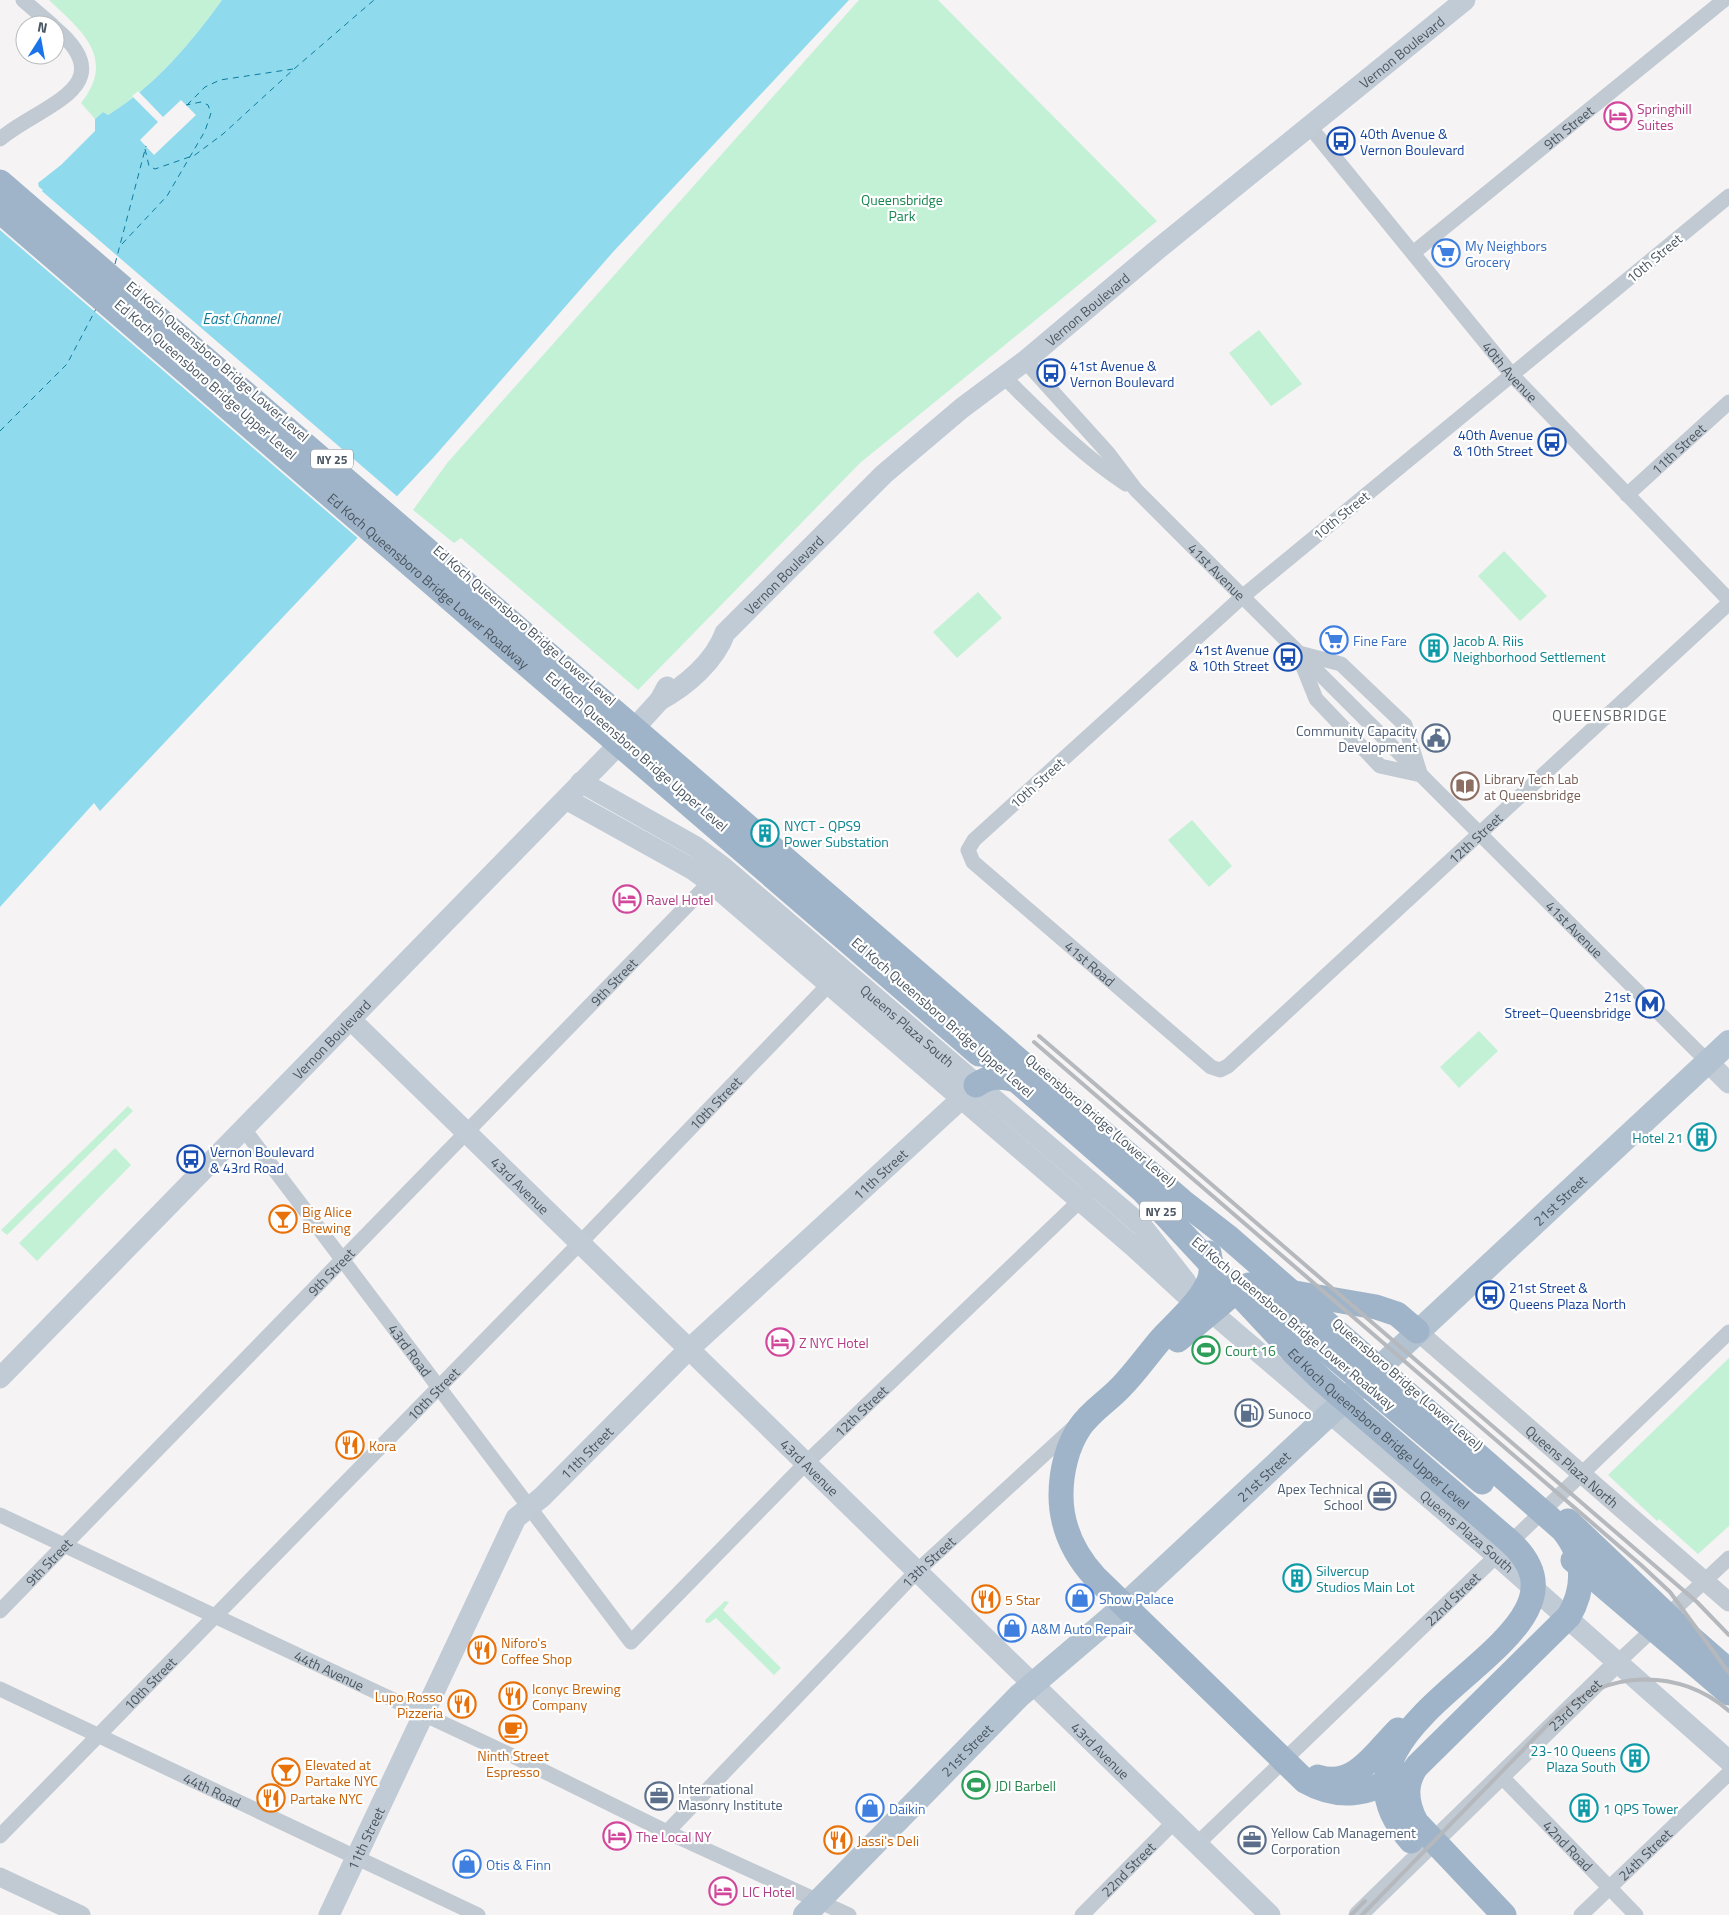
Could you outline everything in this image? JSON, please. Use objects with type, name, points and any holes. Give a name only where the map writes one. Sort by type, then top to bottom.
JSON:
[{"type":"highway","name":"Ed Koch Queensboro Bridge Lower Level","points":[[0,173],[662,748]]},
{"type":"highway","name":"Ed Koch Queensboro Bridge Upper Level","points":[[0,182],[662,748]]},
{"type":"highway","name":"Ed Koch Queensboro Bridge Upper Level","points":[[0,202],[1142,1190],[1307,1366],[1518,1548],[1527,1560],[1533,1583],[1532,1601],[1526,1616],[1510,1634],[1414,1724],[1397,1746],[1391,1759],[1387,1788],[1392,1810],[1406,1835],[1482,1915]]},
{"type":"highway","name":"Ed Koch Queensboro Bridge Lower Roadway","points":[[0,211],[1128,1182],[1686,1645]]},
{"type":"highway","points":[[662,748],[1182,1201],[1227,1236],[1554,1522],[1568,1537],[1577,1552],[1581,1569],[1581,1586],[1569,1616],[1417,1766],[1408,1785],[1410,1807],[1416,1822],[1504,1915]]},
{"type":"highway","name":"Queensboro Bridge (Lower Level)","points":[[662,748],[1577,1528],[1686,1645]]},
{"type":"highway","points":[[968,1092],[988,1078],[1005,1077],[1025,1084],[1200,1236],[1211,1263],[1205,1294],[1188,1310],[1122,1386]]},
{"type":"highway","points":[[1182,1201],[1255,1279],[1302,1323],[1551,1537],[1565,1555],[1571,1571],[1572,1586],[1568,1601],[1555,1621],[1390,1779],[1373,1789],[1354,1793],[1333,1792],[1314,1786],[1298,1776],[1087,1568],[1075,1549],[1065,1526],[1062,1479],[1068,1454],[1076,1435],[1086,1420],[1122,1386],[1235,1292],[1256,1287],[1376,1307],[1397,1314],[1417,1331]]},
{"type":"highway","points":[[1131,1600],[1306,1771],[1317,1776],[1335,1781],[1345,1778],[1355,1772],[1398,1730],[1414,1724]]},
{"type":"highway","name":"NY 25","points":[[1686,1645],[1729,1671]]},
{"type":"highway","name":"NY 25","points":[[1686,1645],[1729,1693]]},
{"type":"main road","name":"Vernon Boulevard","points":[[0,1378],[566,799],[660,700],[678,690],[720,648],[725,634],[862,493],[962,408],[1024,361],[1158,249],[1466,0]]},
{"type":"main road","name":"Queens Plaza South","points":[[582,782],[696,847],[717,875],[968,1092],[1080,1201],[1184,1293],[1205,1294]]},
{"type":"main road","name":"Queens Plaza South","points":[[566,799],[692,869],[717,875]]},
{"type":"main road","name":"43rd Avenue","points":[[350,1019],[1270,1915]]},
{"type":"main road","name":"21st Street","points":[[812,1908],[1011,1704],[1131,1600],[1417,1331],[1729,1042]]},
{"type":"main road","name":"41st Avenue","points":[[1708,1062],[1729,1083]]},
{"type":"main road","name":"Queens Plaza South","points":[[968,1092],[1095,1186],[1151,1234],[1205,1294],[1330,1414],[1496,1555],[1729,1761]]},
{"type":"main road","name":"11th Street","points":[[329,1915],[516,1518],[542,1497],[688,1350],[968,1092]]},
{"type":"street","points":[[23,0],[40,15]]},
{"type":"street","name":"9th Street","points":[[1413,253],[1724,0]]},
{"type":"street","points":[[0,139],[26,119],[68,95],[79,83],[82,67],[77,50],[65,38]]},
{"type":"street","name":"40th Avenue","points":[[1310,127],[1512,375],[1729,601]]},
{"type":"street","name":"10th Street","points":[[968,850],[974,840],[1242,597],[1729,196]]},
{"type":"street","name":"41st Avenue","points":[[1024,361],[1108,453],[1136,490],[1708,1062]]},
{"type":"street","name":"41st Avenue","points":[[1004,377],[1050,423],[1097,465],[1136,490]]},
{"type":"street","name":"11th Street","points":[[1627,495],[1729,402]]},
{"type":"street","name":"12th Street","points":[[1220,1070],[1228,1066],[1480,834],[1729,601]]},
{"type":"street","name":"41st Avenue","points":[[1298,653],[1316,698],[1380,766],[1421,775]]},
{"type":"street","name":"41st Avenue","points":[[1298,653],[1341,664],[1405,725],[1421,775]]},
{"type":"street","name":"41st Road","points":[[968,850],[973,862],[1211,1067],[1220,1070]]},
{"type":"street","name":"9th Street","points":[[0,1611],[717,875]]},
{"type":"street","name":"10th Street","points":[[0,1836],[580,1244],[836,978]]},
{"type":"street","name":"43rd Road","points":[[243,1128],[631,1642]]},
{"type":"street","name":"12th Street","points":[[631,1642],[805,1464],[1095,1186]]},
{"type":"street","name":"13th Street","points":[[667,1832],[916,1572],[1184,1325],[1205,1294]]},
{"type":"street","name":"Queens Plaza North","points":[[1417,1331],[1729,1602]]},
{"type":"street","name":"22nd Street","points":[[1197,1844],[1729,1332]]},
{"type":"street","name":"44th Avenue","points":[[0,1515],[667,1832],[812,1908],[848,1915]]},
{"type":"street","name":"23rd Street","points":[[1358,1915],[1500,1775],[1729,1558]]},
{"type":"street","name":"44th Road","points":[[0,1689],[478,1915]]},
{"type":"street","name":"24th Street","points":[[1581,1915],[1729,1773]]},
{"type":"street","name":"42nd Road","points":[[1500,1775],[1636,1915]]},
{"type":"street","name":"22nd Street","points":[[1082,1915],[1174,1822]]},
{"type":"street","points":[[0,1877],[81,1915]]},
{"type":"green space","points":[[49,0],[222,0],[198,32],[156,78],[125,104],[108,115],[103,112],[95,119],[81,103],[91,87],[96,72],[95,59],[90,46],[73,22]]},
{"type":"green space","name":"Queensbridge Park","points":[[859,0],[938,0],[1157,221],[860,463],[638,690],[461,538],[454,543],[413,510],[448,462]]},
{"type":"green space","points":[[1259,330],[1302,384],[1271,406],[1229,353]]},
{"type":"green space","points":[[1504,551],[1547,596],[1520,621],[1478,576]]},
{"type":"green space","points":[[978,592],[1002,618],[957,658],[933,632]]},
{"type":"green space","points":[[1192,820],[1232,866],[1209,887],[1168,840]]},
{"type":"green space","points":[[1479,1031],[1498,1051],[1459,1088],[1440,1067]]},
{"type":"green space","points":[[128,1106],[133,1111],[7,1235],[1,1230]]},
{"type":"green space","points":[[115,1148],[131,1165],[37,1261],[19,1243]]},
{"type":"green space","points":[[1729,1358],[1729,1526],[1698,1554],[1659,1519],[1657,1521],[1608,1475]]},
{"type":"green space","points":[[725,1601],[729,1602],[723,1610],[781,1668],[774,1675],[716,1618],[706,1623],[705,1620]]},
{"type":"water","name":"East Channel","points":[[222,0],[849,0],[613,252],[433,458],[100,811],[94,803],[0,907],[0,226],[43,190],[39,187],[38,183],[61,165],[95,131],[95,119],[103,112],[108,115],[125,104],[171,63]]},
{"type":"pier","points":[[138,91],[163,117],[181,100],[196,115],[154,155],[140,140],[158,122],[132,96]]},
{"type":"pier","points":[[36,186],[399,498],[360,540],[0,230],[0,223],[39,190]]},
{"type":"ferry route","points":[[145,149],[149,166],[155,169],[195,155],[223,134],[374,0]]},
{"type":"ferry route","points":[[187,105],[205,87],[220,80],[293,69]]},
{"type":"ferry route","points":[[122,244],[167,196],[205,131],[211,113],[208,105],[201,102],[186,105]]},
{"type":"ferry route","points":[[115,264],[146,146]]},
{"type":"ferry route","points":[[0,431],[67,364],[96,309]]},
{"type":"railway","points":[[1039,1036],[1697,1602],[1729,1635]]},
{"type":"railway","points":[[1034,1042],[1641,1565],[1670,1592],[1729,1673]]},
{"type":"railway","points":[[1362,1915],[1558,1714],[1577,1699],[1598,1689],[1620,1682],[1666,1681],[1688,1687],[1709,1697],[1729,1711]]},
{"type":"railway","points":[[1351,1915],[1365,1901]]},
{"type":"place","name":"Springhill Suites","points":[[1618,116]]},
{"type":"place","name":"40th Avenue & Vernon Boulevard","points":[[1341,141]]},
{"type":"place","name":"My Neighbors Grocery","points":[[1446,253]]},
{"type":"place","name":"41st Avenue & Vernon Boulevard","points":[[1051,373]]},
{"type":"place","name":"40th Avenue & 10th Street","points":[[1552,442]]},
{"type":"place","name":"Fine Fare","points":[[1334,640]]},
{"type":"place","name":"Jacob A. Riis Neighborhood Settlement","points":[[1434,648]]},
{"type":"place","name":"41st Avenue & 10th Street","points":[[1288,657]]},
{"type":"place","name":"Community Capacity Development","points":[[1436,738]]},
{"type":"place","name":"Library Tech Lab at Queensbridge","points":[[1465,786]]},
{"type":"place","name":"NYCT - QPS9 Power Substation","points":[[765,833]]},
{"type":"place","name":"Ravel Hotel","points":[[627,899]]},
{"type":"place","name":"21st Street–Queensbridge","points":[[1650,1004]]},
{"type":"place","name":"Hotel 21","points":[[1702,1137]]},
{"type":"place","name":"Vernon Boulevard & 43rd Road","points":[[191,1159]]},
{"type":"place","name":"Big Alice Brewing","points":[[283,1219]]},
{"type":"place","name":"21st Street & Queens Plaza North","points":[[1490,1295]]},
{"type":"place","name":"Z NYC Hotel","points":[[780,1342]]},
{"type":"place","name":"Court 16","points":[[1206,1350]]},
{"type":"place","name":"Sunoco","points":[[1249,1413]]},
{"type":"place","name":"Kora","points":[[350,1445]]},
{"type":"place","name":"Apex Technical School","points":[[1382,1496]]},
{"type":"place","name":"Silvercup Studios Main Lot","points":[[1297,1578]]},
{"type":"place","name":"Show Palace","points":[[1080,1598]]},
{"type":"place","name":"5 Star","points":[[986,1599]]},
{"type":"place","name":"A&M Auto Repair","points":[[1012,1628]]},
{"type":"place","name":"Niforo's Coffee Shop","points":[[482,1650]]},
{"type":"place","name":"Iconyc Brewing Company","points":[[513,1696]]},
{"type":"place","name":"Lupo Rosso Pizzeria","points":[[462,1704]]},
{"type":"place","name":"Ninth Street Espresso","points":[[513,1729]]},
{"type":"place","name":"23-10 Queens Plaza South","points":[[1635,1758]]},
{"type":"place","name":"Elevated at Partake NYC","points":[[286,1772]]},
{"type":"place","name":"JDI Barbell","points":[[976,1785]]},
{"type":"place","name":"International Masonry Institute","points":[[659,1796]]},
{"type":"place","name":"Partake NYC","points":[[271,1798]]},
{"type":"place","name":"Daikin","points":[[870,1808]]},
{"type":"place","name":"1 QPS Tower","points":[[1584,1808]]},
{"type":"place","name":"The Local NY","points":[[617,1836]]},
{"type":"place","name":"Jassi's Deli","points":[[838,1840]]},
{"type":"place","name":"Yellow Cab Management Corporation","points":[[1252,1840]]},
{"type":"place","name":"Otis & Finn","points":[[467,1864]]},
{"type":"place","name":"LIC Hotel","points":[[723,1891]]},
{"type":"district","name":"QUEENSBRIDGE","points":[[1610,715]]}]
